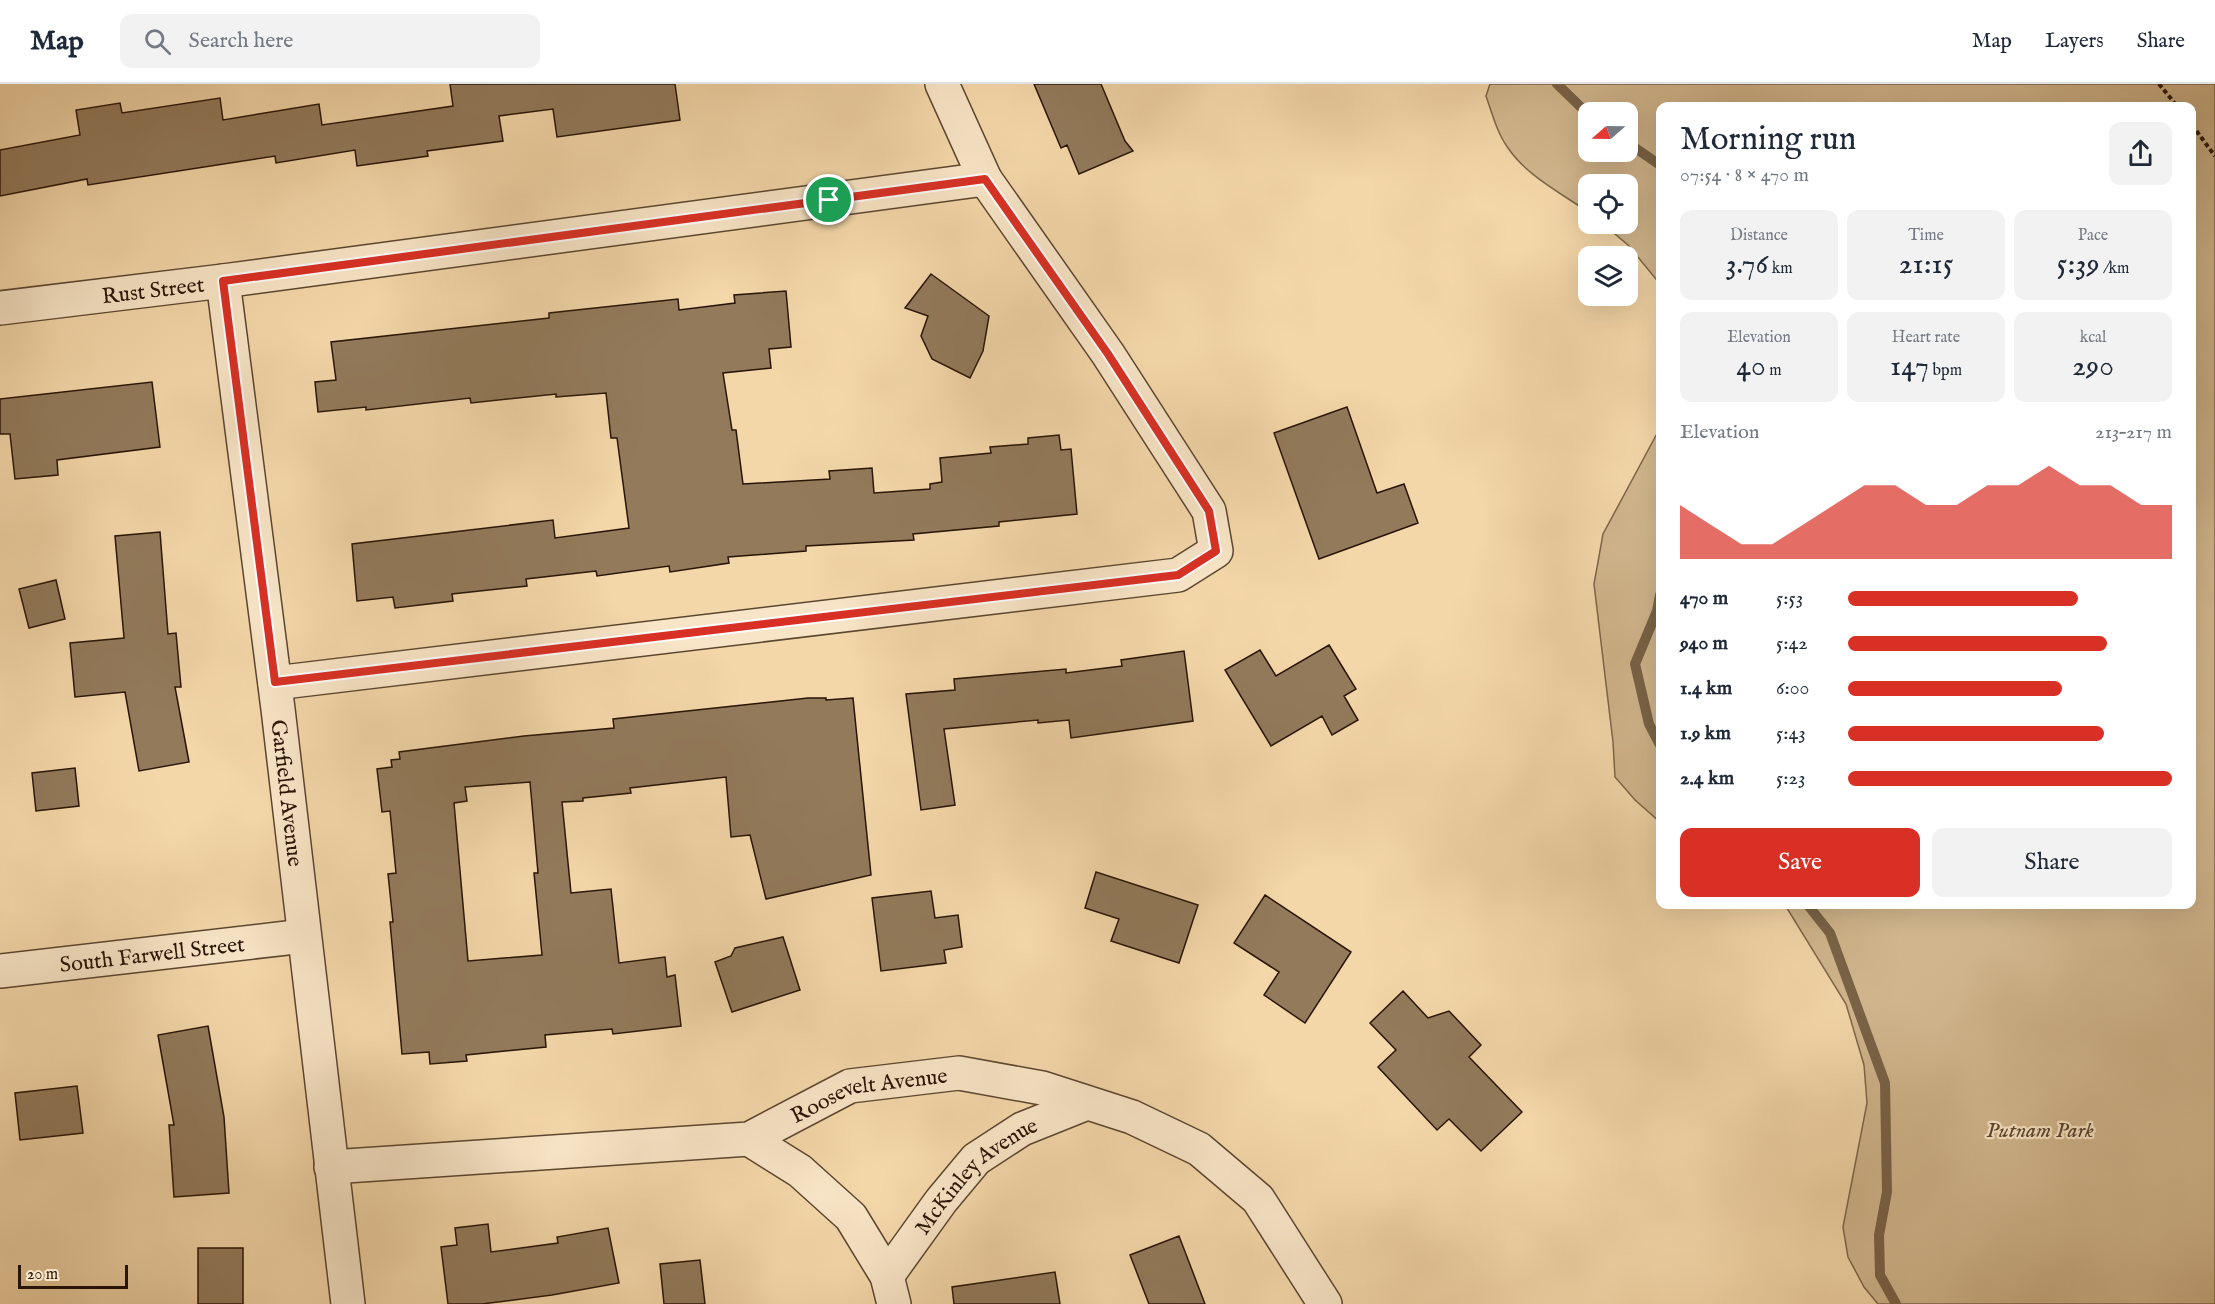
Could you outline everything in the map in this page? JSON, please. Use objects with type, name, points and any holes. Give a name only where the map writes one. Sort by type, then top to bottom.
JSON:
[{"type":"street","points":[[275,682],[1178,575],[1216,551],[1209,511],[1108,354],[985,179],[942,84]]},
{"type":"street","name":"Rust Street","points":[[0,308],[223,281],[985,179]]},
{"type":"street","name":"Garfield Avenue","points":[[223,281],[275,682],[348,1304]]},
{"type":"street","name":"South Farwell Street","points":[[0,971],[304,936]]},
{"type":"street","name":"Roosevelt Avenue","points":[[331,1167],[749,1140],[850,1086],[959,1073],[1042,1088],[1087,1102],[1132,1117],[1199,1149],[1258,1199],[1325,1304]]},
{"type":"street","name":"McKinley Avenue","points":[[891,1290],[941,1202],[976,1159],[1022,1129],[1087,1102]]},
{"type":"street","name":"McKinley Avenue","points":[[749,1140],[800,1171],[851,1217],[891,1290]]},
{"type":"path","points":[[2159,84],[2174,102]]},
{"type":"path","points":[[2196,130],[2215,156]]},
{"type":"green space","name":"Putnam Park","points":[[1490,84],[2215,84],[2215,1304],[1878,1304],[1864,1287],[1848,1257],[1843,1227],[1867,1103],[1864,1065],[1846,1004],[1787,909],[2196,909],[2196,102],[1656,102],[1656,279],[1638,257],[1638,246],[1629,246],[1615,234],[1638,234],[1638,174],[1578,174],[1578,205],[1525,167],[1508,148],[1486,96]]},
{"type":"green space","points":[[1656,435],[1656,818],[1635,800],[1615,777],[1594,584],[1603,534]]},
{"type":"building","points":[[450,84],[675,84],[680,120],[557,137],[553,109],[499,116],[503,141],[427,151],[428,156],[357,166],[355,150],[276,163],[275,156],[88,185],[87,179],[0,196],[0,150],[80,135],[76,110],[120,103],[122,113],[220,98],[223,120],[319,104],[322,125],[453,106]]},
{"type":"building","points":[[1034,84],[1101,84],[1125,141],[1133,151],[1079,174],[1067,145],[1061,148]]},
{"type":"building","points":[[931,274],[989,316],[983,351],[970,378],[932,359],[921,336],[928,316],[905,308]]},
{"type":"building","points":[[786,291],[791,347],[769,349],[771,368],[723,373],[732,430],[736,430],[743,484],[830,479],[829,471],[872,468],[874,493],[930,489],[930,484],[942,482],[940,458],[991,453],[990,447],[1028,444],[1028,438],[1059,435],[1061,450],[1071,449],[1077,514],[999,522],[999,526],[913,534],[914,540],[806,546],[806,551],[728,557],[729,563],[670,572],[669,566],[597,576],[596,571],[526,579],[527,586],[452,594],[453,601],[395,608],[393,597],[357,601],[352,544],[553,520],[555,538],[629,528],[617,438],[611,438],[606,393],[556,397],[556,394],[471,403],[470,398],[366,410],[366,407],[318,412],[315,382],[336,380],[331,342],[549,318],[549,313],[678,299],[679,310],[735,303],[734,295]]},
{"type":"building","points":[[152,382],[160,447],[57,460],[58,475],[15,479],[10,434],[0,434],[0,399]]},
{"type":"building","points":[[1347,407],[1377,493],[1404,484],[1418,523],[1319,559],[1274,433]]},
{"type":"building","points":[[160,532],[168,634],[176,633],[181,687],[175,687],[189,762],[139,771],[125,692],[75,697],[70,643],[124,638],[115,536]]},
{"type":"building","points":[[56,580],[65,619],[29,628],[19,589]]},
{"type":"building","points":[[1329,645],[1356,689],[1344,696],[1358,720],[1332,735],[1322,716],[1271,746],[1225,670],[1260,650],[1276,676]]},
{"type":"building","points":[[1184,651],[1193,721],[1071,738],[1069,720],[1038,723],[1038,720],[944,729],[955,805],[921,810],[906,694],[955,690],[954,679],[1066,669],[1066,673],[1122,666],[1121,660]]},
{"type":"building","points":[[808,698],[826,698],[826,700],[853,698],[871,875],[766,899],[750,835],[731,837],[726,777],[630,788],[631,793],[562,802],[571,893],[611,889],[619,963],[665,957],[667,977],[675,975],[681,1026],[613,1034],[612,1029],[545,1035],[546,1047],[466,1055],[467,1061],[430,1064],[429,1052],[402,1054],[388,874],[396,873],[390,811],[382,812],[377,769],[392,767],[391,760],[400,759],[399,752],[524,736],[614,728],[613,719]],"holes":[[[530,782],[538,873],[534,873],[542,955],[468,961],[454,803],[467,801],[465,787]]]},
{"type":"building","points":[[75,768],[79,806],[36,811],[32,773]]},
{"type":"building","points":[[1096,872],[1198,905],[1179,963],[1111,941],[1119,919],[1085,908]]},
{"type":"building","points":[[931,891],[935,918],[958,915],[962,947],[944,950],[946,963],[881,971],[872,898]]},
{"type":"building","points":[[1265,895],[1351,952],[1305,1023],[1264,995],[1279,972],[1234,943]]},
{"type":"building","points":[[783,937],[800,990],[732,1012],[715,962],[731,956],[735,948]]},
{"type":"building","points":[[1403,991],[1428,1018],[1449,1011],[1481,1045],[1469,1057],[1522,1112],[1481,1151],[1449,1119],[1437,1130],[1378,1067],[1396,1050],[1370,1023]]},
{"type":"building","points":[[208,1026],[224,1117],[229,1193],[174,1197],[169,1125],[174,1125],[158,1035]]},
{"type":"building","points":[[77,1086],[83,1133],[20,1140],[15,1093]]},
{"type":"building","points":[[488,1224],[491,1252],[558,1243],[557,1237],[608,1228],[619,1283],[482,1304],[448,1304],[441,1247],[457,1245],[455,1228]]},
{"type":"building","points":[[1179,1236],[1205,1304],[1149,1304],[1130,1255]]},
{"type":"building","points":[[198,1248],[243,1248],[243,1304],[198,1304]]},
{"type":"building","points":[[700,1260],[705,1304],[664,1304],[660,1264]]},
{"type":"building","points":[[1055,1272],[1060,1304],[954,1304],[952,1287]]},
{"type":"waterway","points":[[1557,84],[1578,104]]},
{"type":"waterway","points":[[1638,150],[1656,162]]},
{"type":"waterway","points":[[1656,613],[1635,664],[1649,724],[1656,737]]},
{"type":"waterway","points":[[1811,909],[1830,933],[1885,1083],[1887,1192],[1879,1235],[1880,1275],[1896,1304]]},
{"type":"route","points":[[985,179],[1108,354],[1209,511],[1216,551],[1178,575],[275,682],[223,281],[829,200],[985,179]]}]
